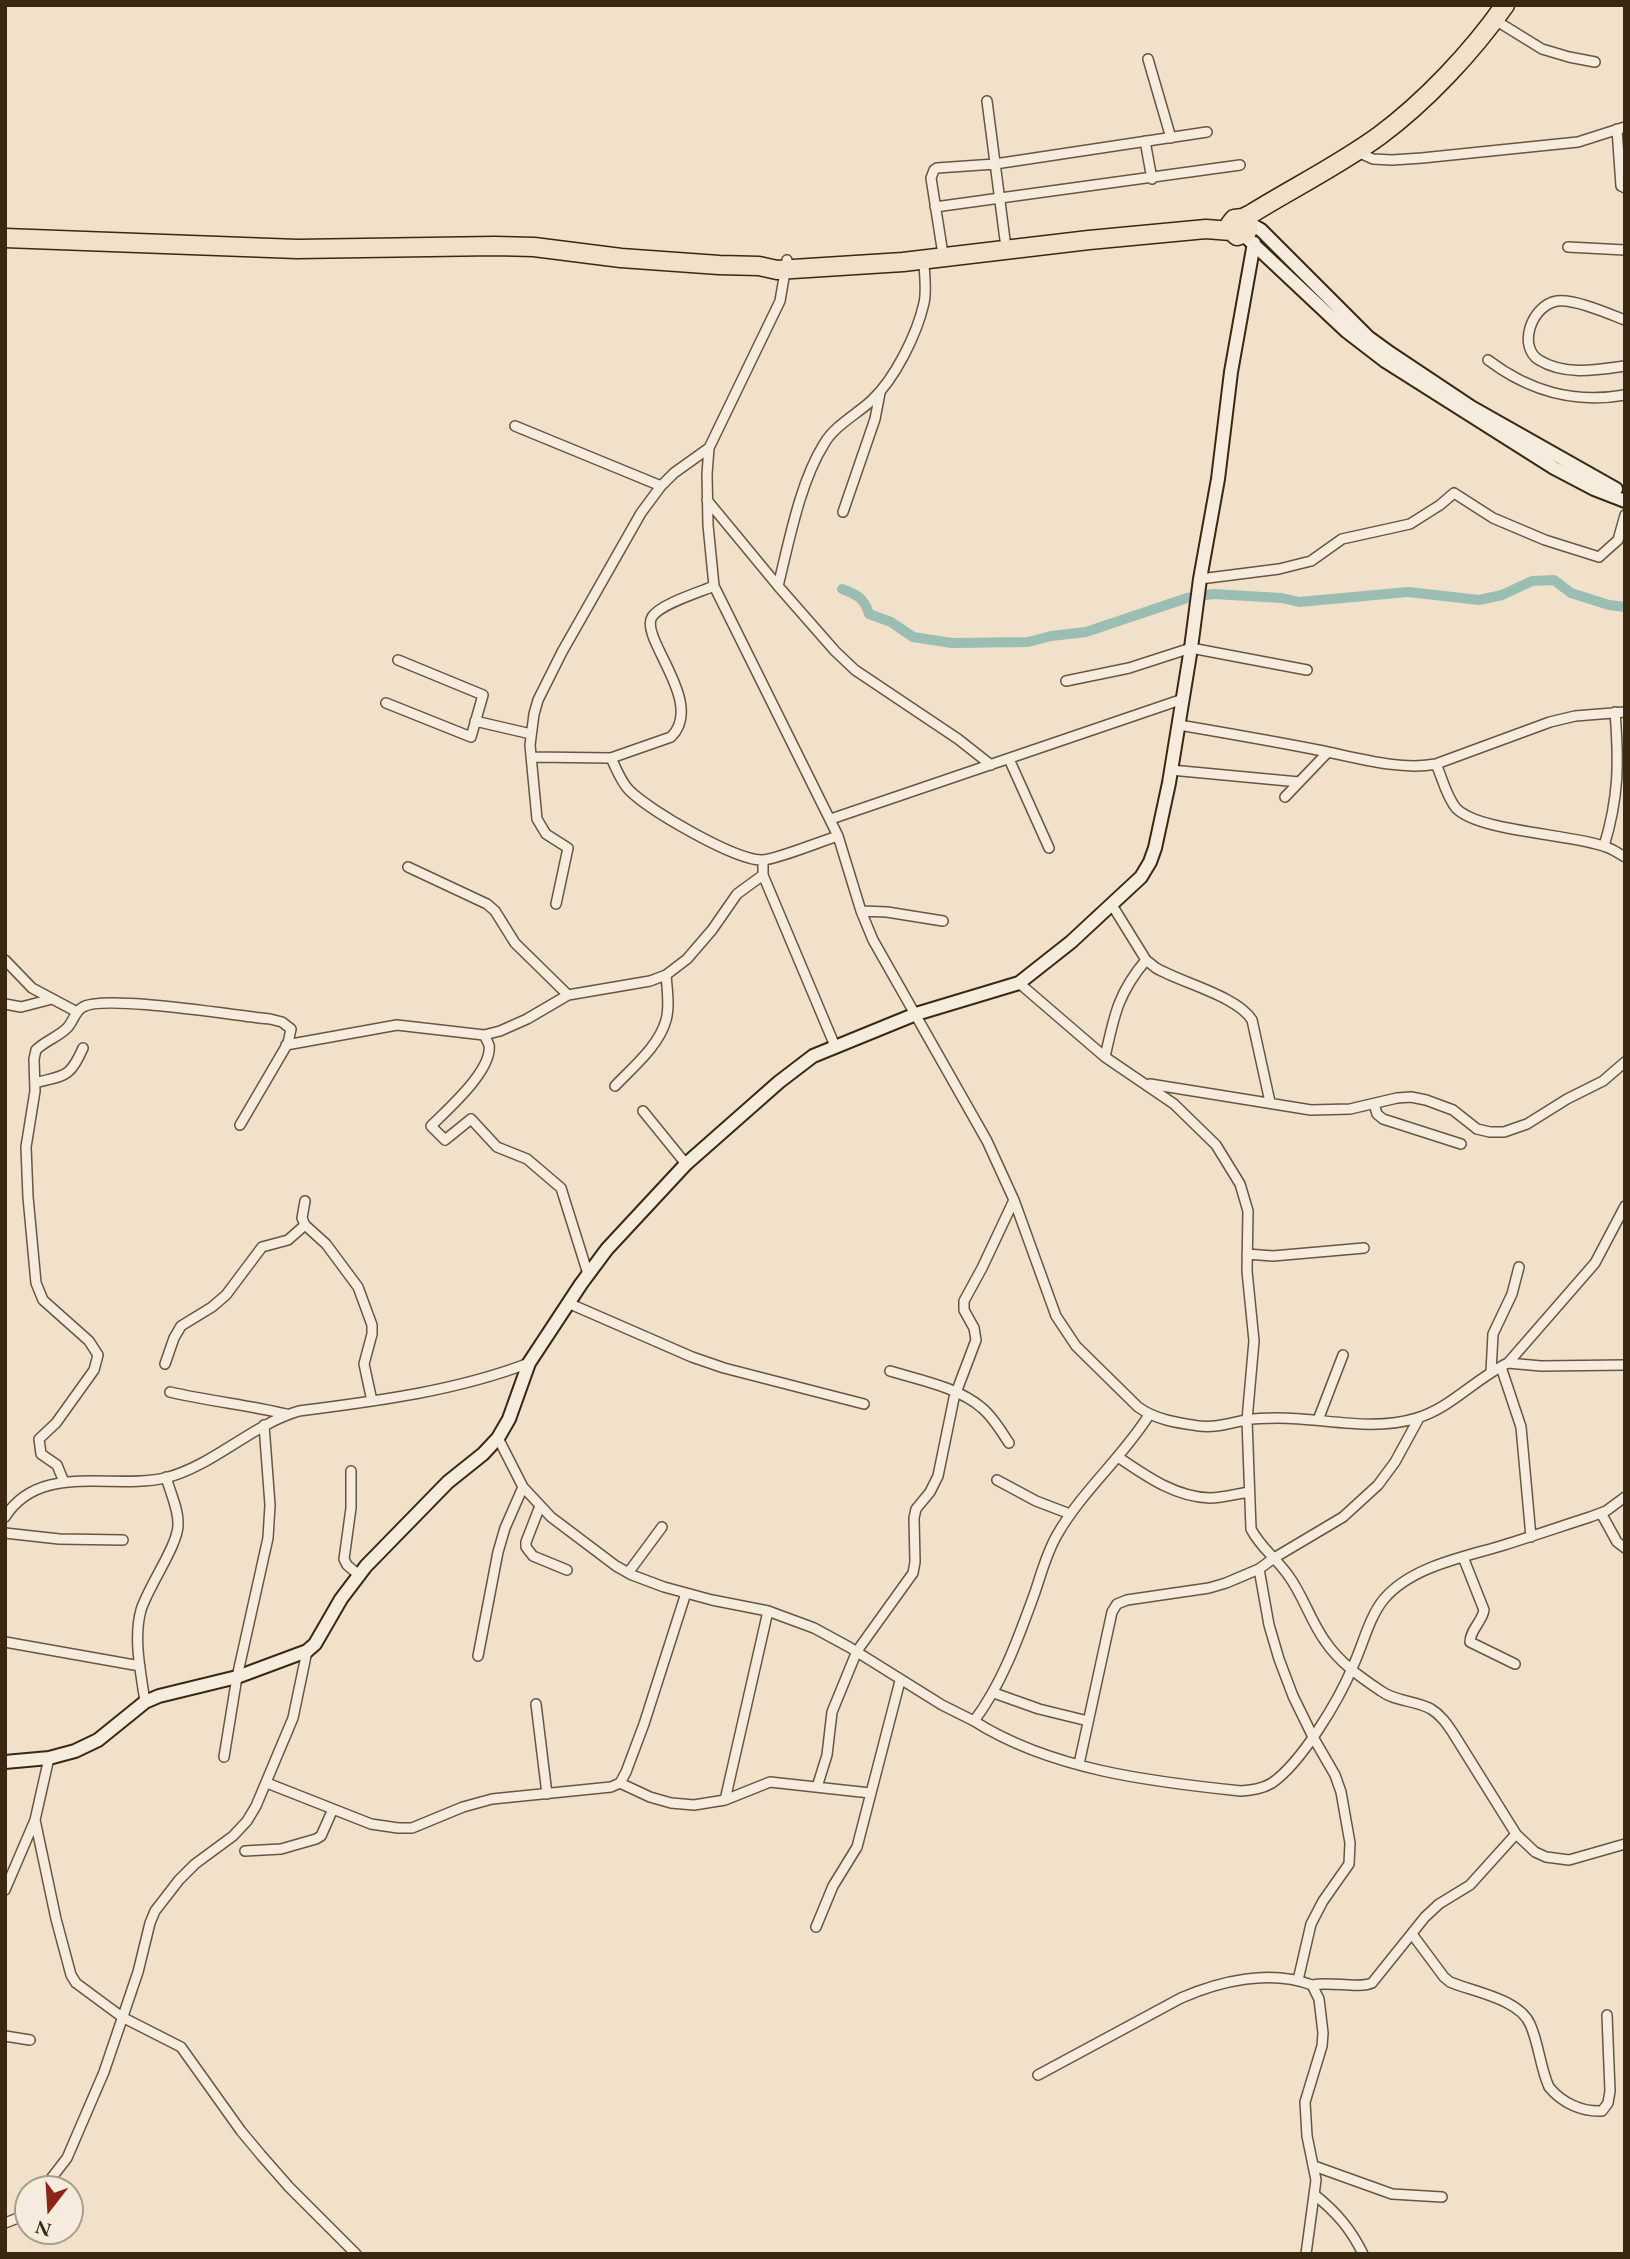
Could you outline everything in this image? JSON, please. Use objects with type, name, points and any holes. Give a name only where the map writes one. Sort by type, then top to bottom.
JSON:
[{"type":"highway","points":[[5,238],[297,249],[508,246],[633,259],[758,266],[924,260],[1089,240],[1242,228],[1413,109],[1495,20],[1505,5]]},
{"type":"highway","points":[[787,265],[1095,228],[1218,218],[1242,228]]},
{"type":"street","points":[[1495,20],[1542,49],[1595,62]]},
{"type":"street","points":[[1148,59],[1171,138]]},
{"type":"street","points":[[988,100],[1005,240]]},
{"type":"street","points":[[1355,151],[1373,159],[1412,159],[1578,142],[1621,128],[1621,186],[1625,188]]},
{"type":"street","points":[[942,248],[931,178],[934,170],[995,164],[1207,132]]},
{"type":"street","points":[[1145,141],[1152,179]]},
{"type":"street","points":[[935,208],[1240,166]]},
{"type":"street","points":[[1242,228],[1261,230],[1368,337],[1390,353],[1471,407],[1606,485],[1625,493]]},
{"type":"street","points":[[1242,228],[1346,331],[1385,361],[1544,462],[1594,489],[1625,501]]},
{"type":"street","points":[[5,1762],[50,1758],[75,1751],[98,1740],[145,1702],[159,1696],[237,1677],[307,1651],[315,1644],[341,1599],[359,1575],[449,1482],[498,1438],[509,1419],[530,1363],[568,1303],[607,1249],[686,1164],[779,1082],[813,1056],[916,1014],[1019,984],[1071,942],[1141,877],[1155,848],[1171,770],[1218,479],[1231,372],[1242,228]]},
{"type":"street","points":[[1568,247],[1625,250]]},
{"type":"street","points":[[778,586],[793,526],[822,447],[831,435],[881,391],[906,351],[925,300],[924,260]]},
{"type":"street","points":[[787,265],[779,301],[709,448],[707,500],[714,586],[831,819],[873,940],[987,1141],[1014,1200],[1056,1316],[1096,1367],[1149,1415],[1199,1426],[1216,1427],[1247,1420],[1278,1418],[1372,1425],[1419,1418],[1436,1410],[1504,1365],[1595,1263],[1625,1206]]},
{"type":"street","points":[[1625,320],[1591,307],[1560,300],[1550,303],[1537,315],[1527,341],[1528,348],[1539,360],[1570,371],[1625,366]]},
{"type":"street","points":[[1488,360],[1530,386],[1549,393],[1574,396],[1625,395]]},
{"type":"street","points":[[843,512],[881,391]]},
{"type":"street","points":[[515,426],[661,486]]},
{"type":"street","points":[[556,904],[568,848],[546,834],[537,819],[531,734],[534,714],[543,689],[641,513],[674,473],[709,448]]},
{"type":"street","points":[[1200,579],[1279,569],[1311,561],[1342,539],[1410,524],[1454,493],[1493,518],[1545,540],[1599,557],[1618,540],[1625,515]]},
{"type":"street","points":[[707,500],[778,586],[855,670],[958,739],[991,765]]},
{"type":"street","points":[[532,757],[611,758],[671,737],[677,731],[680,709],[671,674],[650,628],[651,618],[659,609],[714,586]]},
{"type":"street","points":[[1066,681],[1129,668],[1191,648],[1307,670]]},
{"type":"street","points":[[386,703],[471,737],[483,695],[398,660]]},
{"type":"street","points":[[831,819],[1183,699]]},
{"type":"street","points":[[1179,725],[1412,766],[1436,764],[1550,722],[1575,716],[1620,712],[1617,793],[1604,846]]},
{"type":"street","points":[[475,721],[531,734]]},
{"type":"street","points":[[1285,797],[1328,752]]},
{"type":"street","points":[[611,758],[627,788],[638,798],[707,841],[732,852],[763,860],[838,836]]},
{"type":"street","points":[[1009,759],[1049,848]]},
{"type":"street","points":[[1436,764],[1455,807],[1464,815],[1536,834],[1604,846],[1625,857]]},
{"type":"street","points":[[1171,770],[1299,782]]},
{"type":"street","points":[[763,860],[763,875],[835,1046]]},
{"type":"street","points":[[408,867],[487,904],[495,911],[514,943],[568,995]]},
{"type":"street","points":[[286,1045],[397,1025],[484,1035],[527,1019],[568,995],[650,981],[666,975],[698,948],[737,894],[763,875]]},
{"type":"street","points":[[1112,905],[1146,960],[1165,973],[1232,1002],[1248,1014],[1252,1020],[1270,1102]]},
{"type":"street","points":[[861,911],[887,912],[943,921]]},
{"type":"street","points":[[5,960],[32,988],[77,1012]]},
{"type":"street","points":[[1105,1057],[1125,988],[1146,960]]},
{"type":"street","points":[[615,1086],[654,1043],[663,1028],[667,1008],[666,975]]},
{"type":"street","points":[[1019,984],[1105,1057],[1181,1111],[1216,1145],[1240,1184],[1248,1211],[1247,1254],[1254,1340],[1247,1420],[1251,1529],[1301,1593],[1324,1640],[1352,1670],[1390,1697],[1426,1707],[1441,1717],[1516,1833],[1535,1852],[1558,1860],[1583,1857],[1625,1844]]},
{"type":"street","points":[[5,1004],[21,1007],[52,999]]},
{"type":"street","points":[[64,1482],[57,1465],[39,1451],[39,1439],[56,1423],[86,1381],[97,1363],[98,1355],[89,1341],[43,1300],[36,1283],[26,1147],[35,1083],[36,1050],[68,1028],[77,1012],[91,1004],[131,1003],[282,1022],[291,1029],[286,1045],[240,1125]]},
{"type":"street","points":[[484,1035],[489,1045],[488,1060],[455,1103],[431,1126],[445,1140],[471,1119],[497,1147],[527,1159],[561,1188],[588,1274]]},
{"type":"street","points":[[35,1083],[71,1071],[83,1048]]},
{"type":"street","points":[[1144,1083],[1311,1110],[1350,1109],[1411,1097],[1453,1110],[1477,1129],[1504,1132],[1527,1124],[1567,1098],[1603,1081],[1625,1062]]},
{"type":"street","points":[[1374,1104],[1377,1114],[1383,1119],[1461,1144]]},
{"type":"street","points":[[643,1111],[686,1164]]},
{"type":"street","points":[[305,1200],[302,1218],[305,1225],[326,1244],[358,1287],[372,1325],[364,1364],[372,1401]]},
{"type":"street","points":[[817,1787],[827,1755],[832,1712],[857,1651],[913,1573],[916,1509],[930,1492],[938,1476],[956,1393],[976,1340],[974,1328],[964,1310],[964,1301],[1014,1200]]},
{"type":"street","points":[[165,1364],[181,1326],[226,1295],[262,1247],[288,1240],[305,1225]]},
{"type":"street","points":[[1247,1254],[1281,1256],[1364,1248]]},
{"type":"street","points":[[1491,1372],[1493,1334],[1512,1294],[1519,1267]]},
{"type":"street","points":[[568,1303],[692,1357],[724,1368],[864,1404]]},
{"type":"street","points":[[1318,1420],[1343,1355]]},
{"type":"street","points":[[5,1517],[17,1501],[44,1486],[64,1482],[141,1481],[166,1477],[188,1469],[264,1425],[299,1411],[426,1392],[482,1380],[530,1363]]},
{"type":"street","points":[[1504,1365],[1625,1365]]},
{"type":"street","points":[[1504,1365],[1521,1426],[1531,1536]]},
{"type":"street","points":[[890,1370],[956,1393],[981,1406],[1009,1443]]},
{"type":"street","points":[[170,1392],[237,1403],[287,1415]]},
{"type":"street","points":[[974,1721],[994,1693],[1023,1625],[1051,1548],[1070,1514],[1136,1436],[1149,1415]]},
{"type":"street","points":[[1079,1764],[1112,1612],[1117,1604],[1127,1600],[1209,1588],[1259,1569],[1343,1517],[1360,1503],[1395,1462],[1419,1418]]},
{"type":"street","points":[[224,1757],[237,1677],[268,1538],[270,1506],[264,1425]]},
{"type":"street","points":[[498,1438],[523,1487],[540,1506],[565,1528],[628,1573],[686,1593],[768,1611],[814,1628],[857,1651],[900,1681],[942,1705],[1031,1749],[1153,1782],[1241,1791],[1256,1790],[1270,1784],[1284,1773],[1313,1737],[1352,1670],[1373,1618],[1388,1595],[1404,1582],[1424,1571],[1463,1557],[1601,1513],[1625,1497]]},
{"type":"street","points":[[1118,1457],[1162,1485],[1197,1496],[1214,1498],[1249,1492]]},
{"type":"street","points":[[351,1471],[351,1508],[344,1559],[359,1575]]},
{"type":"street","points":[[145,1702],[138,1632],[141,1609],[174,1540],[178,1525],[166,1477]]},
{"type":"street","points":[[997,1480],[1036,1501],[1070,1514]]},
{"type":"street","points":[[478,1656],[498,1552],[523,1487]]},
{"type":"street","points":[[540,1506],[526,1547],[533,1556],[567,1570]]},
{"type":"street","points":[[1601,1513],[1617,1542],[1625,1548]]},
{"type":"street","points":[[628,1573],[662,1527]]},
{"type":"street","points":[[5,1532],[59,1539],[123,1541]]},
{"type":"street","points":[[1463,1557],[1484,1610],[1471,1634],[1470,1642],[1515,1664]]},
{"type":"street","points":[[1259,1569],[1272,1639],[1293,1696],[1341,1792],[1351,1856],[1346,1871],[1323,1901],[1311,1924],[1298,1980]]},
{"type":"street","points":[[267,1783],[370,1824],[384,1828],[412,1828],[477,1802],[611,1787],[620,1783],[644,1724],[686,1593]]},
{"type":"street","points":[[725,1800],[768,1611]]},
{"type":"street","points":[[5,1642],[140,1665]]},
{"type":"street","points":[[54,2175],[67,2158],[104,2072],[138,1972],[155,1911],[195,1864],[233,1836],[247,1821],[267,1783],[293,1718],[307,1651]]},
{"type":"street","points":[[816,1927],[833,1886],[857,1847],[900,1681]]},
{"type":"street","points":[[994,1693],[1039,1709],[1088,1721]]},
{"type":"street","points":[[536,1704],[547,1794]]},
{"type":"street","points":[[5,1890],[35,1820],[50,1758]]},
{"type":"street","points":[[620,1783],[650,1797],[671,1803],[694,1805],[725,1800],[770,1782],[870,1793]]},
{"type":"street","points":[[245,1852],[281,1849],[316,1839],[321,1836],[332,1809]]},
{"type":"street","points":[[35,1820],[49,1890],[71,1975],[86,1991],[122,2017],[175,2043],[186,2052],[261,2155],[356,2254]]},
{"type":"street","points":[[1038,2075],[1202,1988],[1251,1979],[1298,1980],[1312,1985],[1331,1982],[1368,1985],[1439,1904],[1477,1878],[1516,1833]]},
{"type":"street","points":[[1412,1934],[1444,1978],[1507,2003],[1525,2015],[1531,2025],[1549,2087],[1556,2096],[1589,2112],[1602,2111],[1608,2103],[1610,2091],[1607,2015]]},
{"type":"street","points":[[1306,2254],[1315,2195],[1314,2166],[1305,2112],[1308,2089],[1322,2046],[1323,2033],[1319,1999],[1312,1985]]},
{"type":"street","points":[[5,2036],[30,2040]]},
{"type":"street","points":[[1314,2166],[1392,2194],[1442,2197]]},
{"type":"street","points":[[1315,2195],[1344,2222],[1363,2254]]},
{"type":"waterway","points":[[842,589],[860,598],[869,614],[891,622],[913,637],[952,643],[1028,642],[1086,632],[1187,598],[1213,594],[1282,598],[1299,602],[1408,592],[1479,600],[1502,595],[1532,581],[1554,580],[1571,593],[1625,607]]}]
